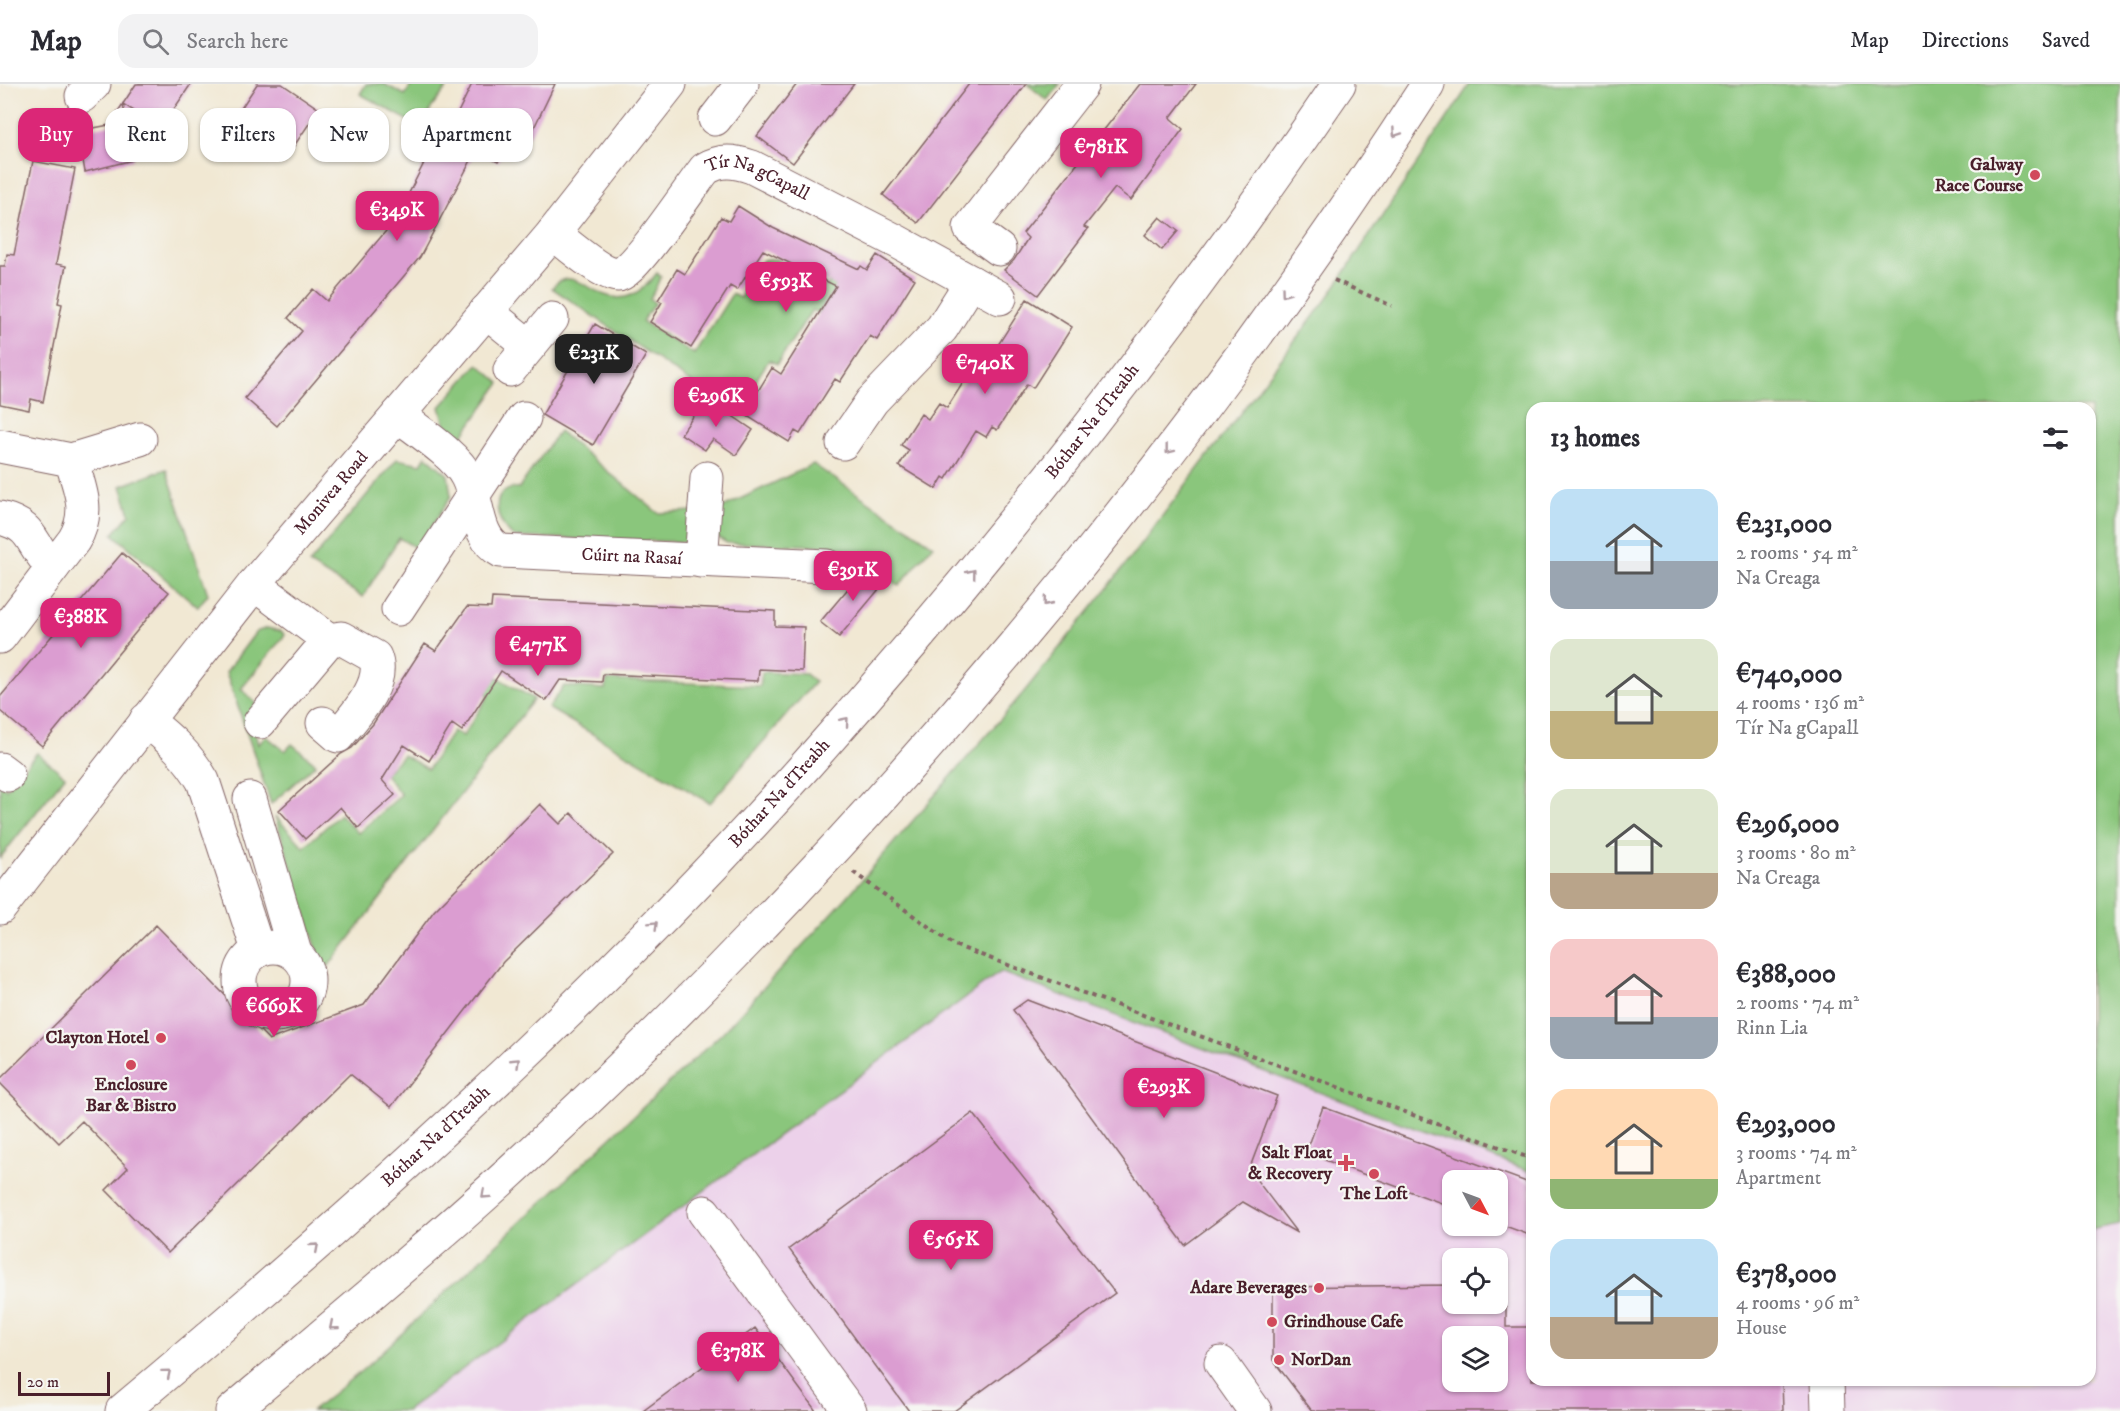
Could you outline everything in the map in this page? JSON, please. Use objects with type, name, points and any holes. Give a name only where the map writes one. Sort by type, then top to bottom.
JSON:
[{"type":"main road","name":"Monivea Road","points":[[0,908],[254,584],[552,233],[670,84]]},
{"type":"main road","points":[[715,119],[742,84]]},
{"type":"main road","points":[[999,249],[970,228],[1082,84]]},
{"type":"main road","name":"Bóthar Na dTreabh","points":[[122,1411],[328,1235],[458,1117],[586,994],[807,764],[947,604],[1118,392],[1247,218],[1339,84]]},
{"type":"main road","points":[[232,1411],[378,1289],[528,1156],[637,1052],[828,855],[973,691],[1085,556],[1223,380],[1428,84]]},
{"type":"main road","name":"Tír Na gCapall","points":[[552,233],[602,269],[617,275],[624,274],[638,261],[705,169],[720,162],[731,161],[752,167],[1000,298]]},
{"type":"main road","points":[[843,443],[872,401],[938,333],[971,282]]},
{"type":"main road","points":[[486,311],[520,358],[552,319]]},
{"type":"main road","name":"Cúirt na Rasaí","points":[[398,415],[461,467],[473,493],[487,540],[501,551],[827,566]]},
{"type":"main road","points":[[398,609],[524,418]]},
{"type":"main road","points":[[0,446],[71,460],[140,439]]},
{"type":"main road","points":[[0,637],[74,540],[83,523],[84,503],[71,460]]},
{"type":"main road","points":[[701,561],[707,477]]},
{"type":"main road","points":[[0,518],[19,523],[27,530],[39,552],[53,567]]},
{"type":"main road","points":[[254,584],[329,640]]},
{"type":"main road","points":[[260,722],[329,640],[341,638],[375,657],[378,673],[366,699],[338,736],[322,723]]},
{"type":"main road","points":[[146,720],[172,740],[190,759],[203,781],[258,950]]},
{"type":"main road","points":[[250,799],[295,952],[307,970],[307,993],[293,1010],[272,1016],[251,1007],[240,988],[243,966],[258,950],[277,946],[295,952]]},
{"type":"main road","points":[[704,1212],[850,1411]]},
{"type":"main road","points":[[1221,1364],[1255,1411]]},
{"type":"main road","points":[[1827,1386],[1828,1411]]},
{"type":"path","points":[[1304,266],[1392,306]]},
{"type":"path","points":[[828,855],[954,945],[1526,1157]]},
{"type":"shaded area","points":[[847,897],[936,948],[1526,1170],[1526,1386],[2096,1386],[2096,1229],[2120,1224],[2120,1411],[312,1411],[366,1367],[722,1033]]},
{"type":"green space","points":[[366,84],[384,84],[405,95],[412,84],[450,84],[432,108],[401,108],[401,116],[360,94]]},
{"type":"green space","points":[[1027,84],[1060,84],[1047,100]]},
{"type":"green space","points":[[1470,84],[2120,84],[2120,1224],[2096,1229],[2096,402],[1526,402],[1526,1170],[1000,972],[406,1411],[312,1411],[366,1367],[722,1033],[847,897],[1023,693],[1106,590],[1329,296]]},
{"type":"green space","points":[[775,259],[826,287],[830,282],[838,287],[819,313],[812,310],[777,364],[769,360],[744,399],[750,402],[741,416],[552,288],[563,280],[574,280],[610,297],[624,297],[639,291],[657,273],[661,277],[650,299],[655,303],[642,321],[694,354],[732,294],[740,298],[763,260]]},
{"type":"green space","points":[[478,364],[500,383],[461,438],[445,424],[440,407]]},
{"type":"green space","points":[[559,431],[658,513],[694,511],[688,542],[514,537],[507,531],[499,516],[498,500],[502,493],[509,489],[519,488]]},
{"type":"green space","points":[[426,456],[448,475],[451,496],[418,549],[399,538],[363,597],[309,564],[397,459],[421,464]]},
{"type":"green space","points":[[813,464],[933,545],[899,586],[868,561],[833,546],[727,543],[717,537],[719,509]]},
{"type":"green space","points":[[166,469],[208,594],[198,607],[113,534],[130,514],[121,486]]},
{"type":"green space","points":[[267,628],[281,631],[285,635],[241,689],[259,706],[251,717],[258,745],[266,736],[285,751],[292,744],[316,764],[271,804],[226,672],[256,632]]},
{"type":"green space","points":[[476,665],[534,699],[324,972],[275,816],[304,847],[340,814],[358,833],[401,795],[385,774],[403,755],[428,769],[453,731],[463,736],[489,695],[468,679]]},
{"type":"green space","points":[[762,672],[806,674],[815,682],[710,803],[548,708],[564,686],[605,689],[607,680],[760,686]]},
{"type":"green space","points":[[37,753],[65,776],[0,858],[0,784],[6,789]]},
{"type":"building","points":[[136,84],[191,84],[175,108],[129,108],[123,104],[124,108],[120,108]]},
{"type":"building","points":[[257,84],[282,84],[318,108],[308,108],[308,125],[296,143],[296,108],[241,108]]},
{"type":"building","points":[[472,84],[555,84],[533,130],[533,108],[460,108]]},
{"type":"building","points":[[797,84],[854,84],[793,163],[757,136]]},
{"type":"building","points":[[969,84],[1026,84],[918,223],[883,195]]},
{"type":"building","points":[[1140,84],[1196,84],[1170,118],[1183,129],[1131,200],[1115,188],[1084,227],[1088,229],[1038,295],[1004,270],[1014,260],[1028,238],[1023,233]]},
{"type":"building","points":[[105,126],[105,162],[125,162],[85,172],[83,162],[93,162],[93,128]]},
{"type":"building","points":[[33,162],[75,169],[56,264],[66,266],[58,303],[62,304],[55,341],[43,402],[31,399],[29,410],[0,404],[0,266],[5,266],[7,254],[14,255]]},
{"type":"building","points":[[424,162],[470,162],[420,257],[277,426],[245,398],[302,331],[288,318],[313,289],[327,301],[396,219]]},
{"type":"building","points":[[738,206],[773,228],[859,269],[861,266],[867,270],[877,255],[915,279],[877,340],[870,336],[840,382],[835,379],[800,434],[795,431],[789,442],[744,414],[772,368],[781,374],[836,286],[763,250],[737,290],[730,286],[691,348],[650,322],[662,302],[658,300],[677,269],[685,274],[721,217],[729,221]]},
{"type":"building","points":[[1160,217],[1178,231],[1162,250],[1145,235]]},
{"type":"building","points":[[1027,299],[1072,327],[1033,388],[1027,384],[997,430],[992,427],[986,437],[976,431],[946,479],[943,477],[936,489],[899,466],[909,450],[901,445],[921,414],[928,419],[939,403],[947,408],[973,367],[981,372]]},
{"type":"building","points":[[595,324],[646,355],[593,445],[542,415]]},
{"type":"building","points":[[706,398],[753,430],[736,455],[713,439],[705,450],[681,434]]},
{"type":"building","points":[[122,553],[169,592],[42,746],[0,711],[0,697]]},
{"type":"building","points":[[867,566],[885,582],[839,637],[820,622]]},
{"type":"building","points":[[492,598],[775,611],[775,626],[804,627],[802,671],[759,669],[758,681],[603,674],[602,682],[560,680],[546,701],[501,671],[462,731],[452,724],[429,761],[404,745],[382,780],[395,795],[358,828],[340,807],[305,839],[279,810],[341,754],[352,748],[373,724],[425,644],[436,651],[467,607],[491,608]]},
{"type":"building","points":[[540,804],[560,824],[571,813],[613,854],[503,962],[391,1107],[350,1074],[168,1253],[106,1190],[128,1168],[82,1121],[59,1143],[0,1083],[0,1079],[156,925],[269,1040],[364,1005],[434,911]]},
{"type":"building","points":[[1027,1000],[1277,1096],[1249,1170],[1297,1233],[1243,1202],[1185,1245],[1013,1010]]},
{"type":"building","points":[[1323,1107],[1494,1170],[1442,1170],[1442,1203],[1306,1153]]},
{"type":"building","points":[[973,1113],[1115,1293],[954,1411],[909,1411],[789,1249]]},
{"type":"building","points":[[1508,1175],[1526,1182],[1526,1234],[1508,1227]]},
{"type":"building","points":[[1442,1285],[1442,1314],[1506,1314],[1506,1326],[1442,1326],[1442,1392],[1508,1392],[1508,1327],[1526,1327],[1526,1386],[1782,1386],[1783,1411],[1312,1411],[1273,1360],[1273,1287]]},
{"type":"building","points":[[755,1328],[816,1411],[643,1411]]},
{"type":"place","name":"Galway Race Course","points":[[2035,175]]},
{"type":"place","name":"Clayton Hotel","points":[[161,1038]]},
{"type":"place","name":"Enclosure Bar & Bistro","points":[[131,1065]]},
{"type":"place","name":"Salt Float & Recovery","points":[[1346,1163]]},
{"type":"place","name":"The Loft","points":[[1374,1174]]},
{"type":"place","name":"Adare Beverages","points":[[1319,1288]]},
{"type":"place","name":"Grindhouse Cafe","points":[[1272,1322]]},
{"type":"place","name":"NorDan","points":[[1279,1360]]}]
